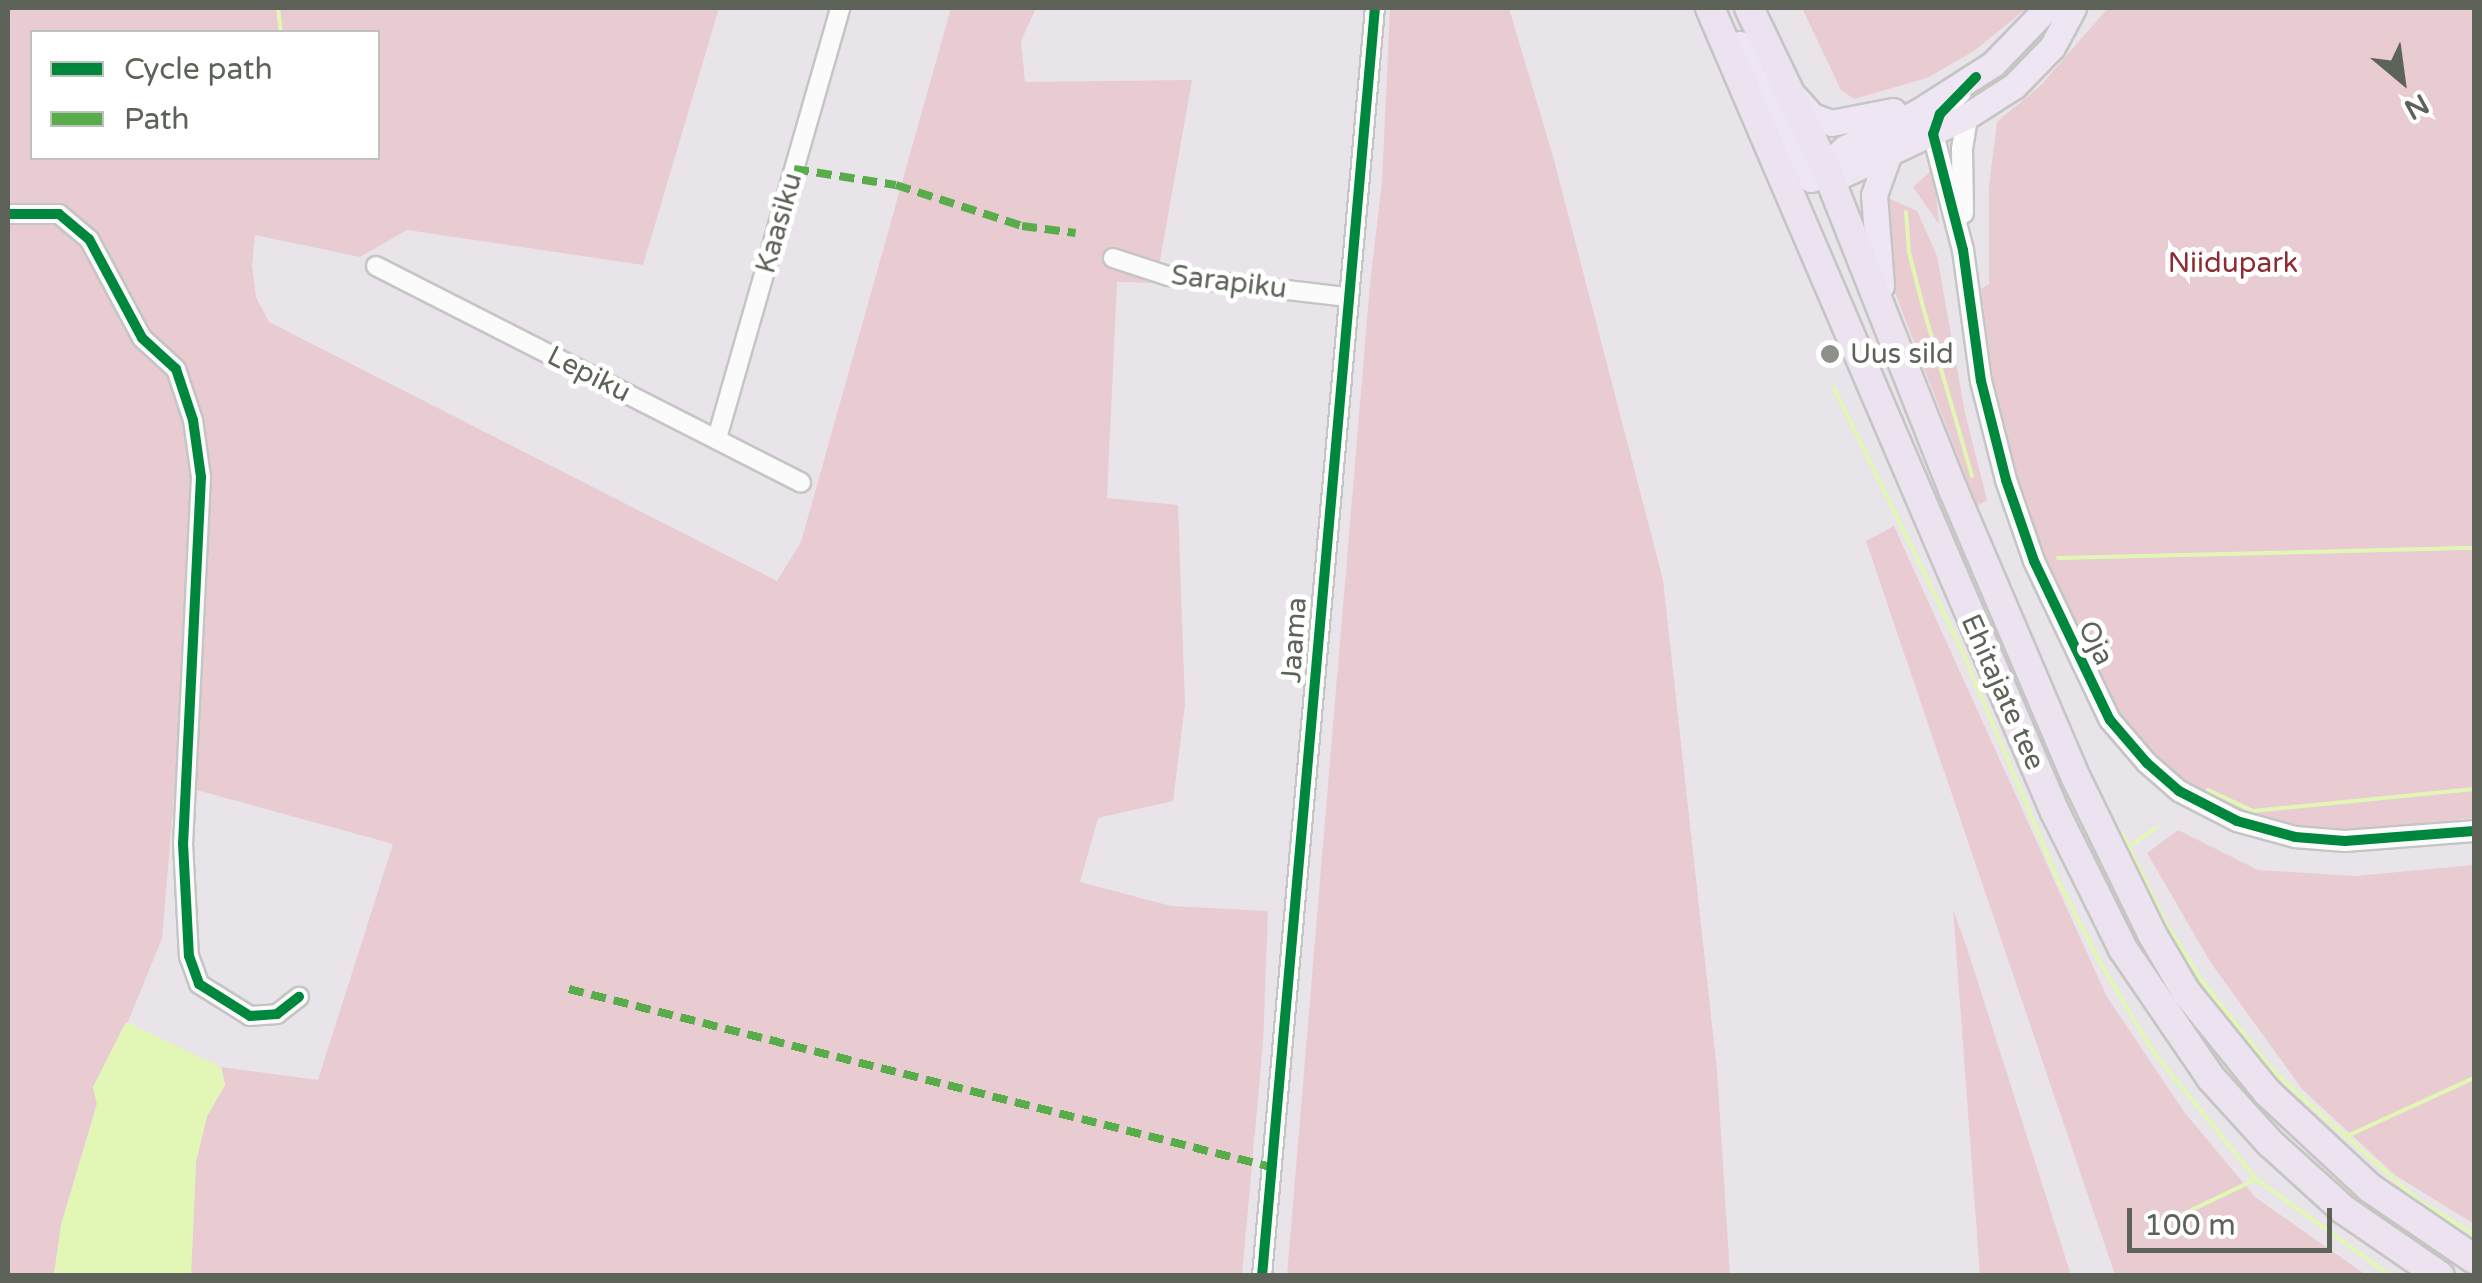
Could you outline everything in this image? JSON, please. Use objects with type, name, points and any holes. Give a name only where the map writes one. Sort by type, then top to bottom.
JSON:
[{"type":"highway","name":"Ehitajate tee","points":[[1713,8],[1798,216],[2056,812],[2123,949],[2170,1024],[2270,1143],[2344,1210],[2440,1276]]},
{"type":"highway","name":"Ehitajate tee","points":[[1749,8],[1794,96],[1954,492],[2119,871],[2186,992],[2256,1080],[2320,1145],[2424,1228],[2474,1259]]},
{"type":"main road","points":[[1713,8],[1732,26],[1776,122],[1823,173]]},
{"type":"main road","points":[[1798,216],[1800,196],[1823,173],[1976,76],[2010,50],[2047,8]]},
{"type":"main road","points":[[1823,173],[1888,156],[1967,116],[2014,86],[2052,46],[2072,8]]},
{"type":"main road","points":[[1794,96],[1812,116],[1837,124],[1875,117],[1976,76]]},
{"type":"main road","points":[[1888,156],[1874,188],[1877,268],[1884,299],[1952,467],[1954,492]]},
{"type":"street","name":"Kaasiku","points":[[717,438],[840,8]]},
{"type":"street","name":"Jaama","points":[[1262,1276],[1375,8]]},
{"type":"street","points":[[1933,134],[1940,114],[1976,76]]},
{"type":"street","name":"Oja","points":[[1967,116],[1962,149],[1964,250],[1981,381],[2006,480],[2034,561],[2110,720],[2147,763],[2179,791],[2236,821],[2294,837],[2345,841],[2474,831]]},
{"type":"street","name":"Oja","points":[[1933,134],[1964,250]]},
{"type":"street","points":[[8,214],[60,214],[90,239],[142,338],[176,369],[192,420],[201,478],[183,844],[189,956],[199,984],[250,1016],[278,1014],[298,996]]},
{"type":"street","name":"Sarapiku","points":[[1113,258],[1168,276],[1348,296]]},
{"type":"street","name":"Lepiku","points":[[376,266],[802,482]]},
{"type":"green space","points":[[8,8],[719,8],[643,265],[407,230],[360,257],[255,235],[252,265],[256,297],[269,322],[777,581],[801,542],[951,8],[1036,8],[1021,41],[1025,82],[1192,80],[1159,266],[1165,283],[1117,282],[1107,498],[1178,505],[1185,704],[1173,801],[1098,818],[1080,882],[1171,906],[1268,911],[1263,1043],[1242,1275],[191,1275],[196,1162],[207,1116],[225,1085],[221,1067],[318,1080],[393,844],[175,784],[162,939],[119,1043],[93,1087],[97,1104],[61,1225],[54,1275],[8,1275]]},
{"type":"green space","points":[[1390,8],[1509,8],[1554,160],[1663,580],[1717,1070],[1730,1275],[1287,1275],[1370,283],[1382,182]]},
{"type":"green space","points":[[1802,8],[2027,8],[1974,51],[1927,78],[1854,99],[1841,90]]},
{"type":"green space","name":"Niidupark","points":[[2108,8],[2474,8],[2474,818],[2331,833],[2285,825],[2209,800],[2163,767],[2108,703],[2071,624],[2027,513],[1994,387],[1981,289],[1989,284],[1989,186],[1997,122],[2041,85]]},
{"type":"green space","points":[[1935,167],[1942,192],[1936,195],[1939,224],[1913,187]]},
{"type":"green space","points":[[1884,196],[1917,211],[1937,256],[1965,413],[1987,500],[1977,506],[1889,277]]},
{"type":"green space","points":[[1894,526],[2107,997],[2185,1113],[2255,1197],[2366,1275],[2115,1275],[1866,541]]},
{"type":"green space","points":[[2178,830],[2258,870],[2355,876],[2474,865],[2474,1224],[2395,1175],[2302,1089],[2211,963],[2147,853]]},
{"type":"green space","points":[[1953,909],[1968,951],[2071,1275],[1980,1275]]},
{"type":"shaded area","points":[[126,1022],[221,1067],[225,1085],[207,1116],[196,1162],[191,1275],[54,1275],[61,1225],[97,1104],[93,1087]]},
{"type":"waterway","points":[[278,8],[281,30]]},
{"type":"waterway","points":[[1906,212],[1909,252],[1972,476]]},
{"type":"waterway","points":[[1834,388],[1963,653],[2059,882],[2098,959],[2152,1050],[2256,1179],[2391,1276]]},
{"type":"waterway","points":[[2058,558],[2474,548]]},
{"type":"waterway","points":[[2208,790],[2253,811],[2474,789]]},
{"type":"waterway","points":[[2129,847],[2157,827]]},
{"type":"waterway","points":[[2122,833],[2165,922],[2202,981],[2274,1072],[2419,1201],[2474,1234]]},
{"type":"waterway","points":[[2345,1137],[2474,1078]]},
{"type":"waterway","points":[[2173,1219],[2256,1179]]},
{"type":"marked path","points":[[794,169],[896,185],[1022,226],[1076,233]]},
{"type":"marked path","points":[[569,989],[1271,1167]]},
{"type":"cycle path","points":[[1262,1276],[1375,8]]},
{"type":"cycle path","points":[[1976,77],[1940,114],[1933,134],[1963,250],[1981,381],[2006,480],[2034,561],[2110,720],[2147,763],[2179,791],[2237,821],[2295,837],[2345,841],[2474,831]]},
{"type":"cycle path","points":[[8,214],[59,214],[89,239],[142,338],[176,369],[193,420],[201,477],[183,843],[189,956],[199,984],[250,1016],[277,1014],[299,997]]},
{"type":"place","name":"Uus sild","points":[[1830,354]]}]
